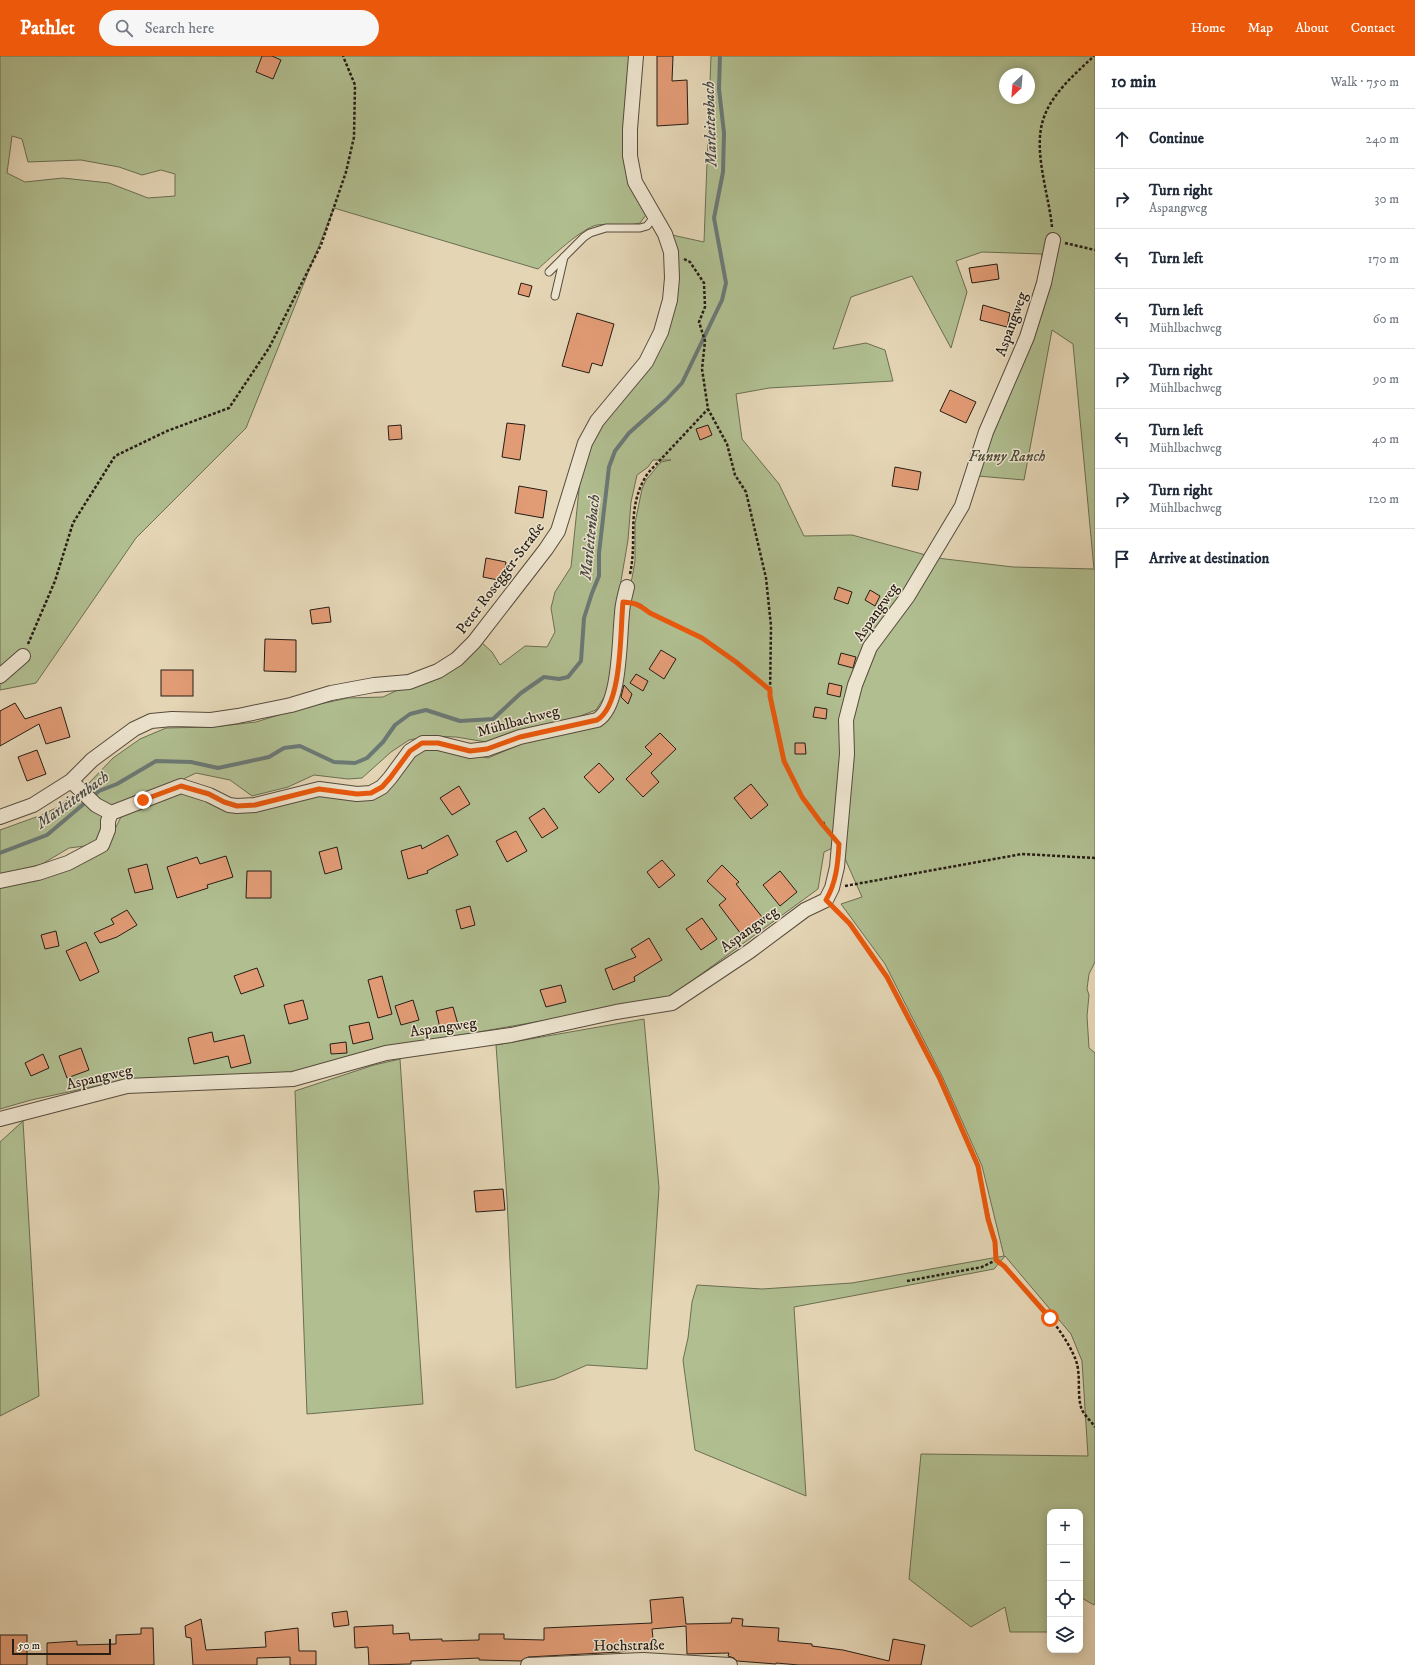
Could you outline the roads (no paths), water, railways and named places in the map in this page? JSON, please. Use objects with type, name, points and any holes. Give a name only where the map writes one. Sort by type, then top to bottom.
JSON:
[{"type":"street","name":"Peter Rosegger-Straße","points":[[0,817],[33,804],[71,781],[92,760],[134,729],[151,721],[172,719],[211,720],[238,716],[291,705],[331,693],[374,685],[409,682],[438,671],[457,659],[474,642],[546,549],[558,531],[585,443],[597,421],[646,362],[661,332],[670,300],[672,278],[671,252],[665,234],[635,182],[630,156],[630,129],[636,56]]},
{"type":"street","name":"Aspangweg","points":[[0,1119],[127,1086],[293,1079],[386,1053],[510,1034],[616,1012],[672,1003],[829,894],[837,867],[847,754],[846,720],[856,685],[870,647],[908,596],[962,506],[986,432],[1027,337],[1044,283],[1053,240]]},
{"type":"street","name":"Mühlbachweg","points":[[111,813],[181,786],[209,794],[224,802],[237,806],[255,805],[319,789],[357,794],[371,793],[382,787],[410,751],[422,743],[438,743],[470,751],[487,749],[520,737],[597,720],[604,714],[607,708],[618,678],[623,602],[627,587]]},
{"type":"street","points":[[0,676],[23,656]]},
{"type":"street","points":[[0,881],[38,873],[68,863],[102,846],[108,830],[108,821],[111,813],[96,805],[71,781]]},
{"type":"street","name":"Hochstraße","points":[[528,1665],[643,1660],[730,1665]]},
{"type":"lane","points":[[549,272],[571,249],[590,233],[606,228],[640,228],[647,226],[654,217]]},
{"type":"lane","points":[[555,296],[564,257]]},
{"type":"waterway","name":"Marleitenbach","points":[[0,853],[47,835],[99,791],[117,784],[156,761],[191,762],[218,768],[269,757],[284,748],[300,746],[334,762],[355,763],[367,758],[383,742],[395,725],[410,714],[426,710],[460,721],[493,719],[521,693],[544,677],[559,679],[568,677],[581,661],[584,618],[599,576],[599,553],[609,467],[615,451],[629,433],[666,400],[682,383],[722,300],[726,283],[714,218],[723,172],[724,133],[719,89],[720,56]]},
{"type":"park label","name":"Funny Ranch","points":[[1007,456]]}]
